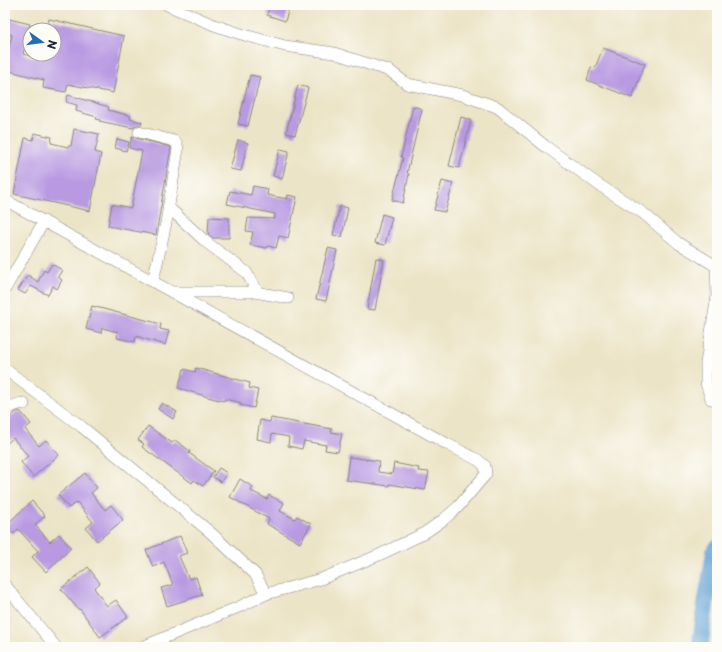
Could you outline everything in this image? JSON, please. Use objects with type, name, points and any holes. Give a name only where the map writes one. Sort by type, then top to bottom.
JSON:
[{"type":"street","points":[[167,5],[214,25],[241,34],[285,46],[334,53],[390,71],[407,84],[462,96],[497,107],[545,146],[642,214],[678,243],[716,266],[717,296],[706,370],[706,383],[711,398],[717,400]]},
{"type":"street","points":[[139,132],[174,141],[177,144],[178,149],[153,281]]},
{"type":"street","points":[[5,200],[44,220],[440,441],[478,460],[485,466],[486,474],[458,506],[443,520],[423,534],[380,555],[321,579],[266,594],[241,606],[142,647]]},
{"type":"street","points":[[168,207],[206,242],[246,272],[258,292]]},
{"type":"street","points":[[5,289],[44,220]]},
{"type":"street","points":[[172,292],[258,292],[288,298]]},
{"type":"street","points":[[5,369],[82,427],[210,532],[255,574],[266,594]]},
{"type":"street","points":[[5,409],[21,403],[24,404]]},
{"type":"street","points":[[5,585],[56,647]]},
{"type":"building","points":[[270,5],[290,5],[285,21],[267,15]]},
{"type":"building","points":[[5,18],[22,22],[22,62],[62,62],[62,22],[48,22],[49,19],[124,36],[113,93],[68,84],[66,92],[43,88],[44,80],[6,70],[7,66],[5,65],[5,51],[8,51],[12,35],[5,33]]},
{"type":"building","points":[[603,48],[645,64],[632,98],[587,80],[591,67],[595,68]]},
{"type":"building","points":[[250,75],[260,77],[248,126],[238,124]]},
{"type":"building","points":[[298,85],[308,88],[295,135],[286,133]]},
{"type":"building","points":[[68,95],[109,107],[108,110],[131,116],[130,119],[142,122],[141,125],[137,125],[133,128],[99,121],[100,120],[96,119],[97,117],[76,111],[77,105],[66,102]]},
{"type":"building","points":[[413,106],[422,109],[407,173],[409,174],[403,203],[392,200],[403,158],[401,157]]},
{"type":"building","points":[[461,117],[471,120],[459,168],[449,166]]},
{"type":"building","points":[[74,129],[99,134],[95,152],[101,154],[90,211],[14,194],[25,138],[33,140],[34,133],[52,137],[51,143],[68,147],[71,146]]},
{"type":"building","points":[[132,137],[171,147],[156,235],[108,226],[112,204],[131,208],[142,151],[129,148]]},
{"type":"building","points":[[117,139],[129,142],[126,151],[115,148]]},
{"type":"building","points":[[238,140],[248,143],[241,171],[230,169]]},
{"type":"building","points":[[280,149],[289,151],[282,179],[273,176]]},
{"type":"building","points":[[442,181],[453,184],[445,212],[434,210]]},
{"type":"building","points":[[253,186],[268,189],[267,195],[287,199],[288,195],[297,197],[288,238],[279,236],[276,248],[250,245],[253,232],[246,231],[248,218],[275,219],[275,214],[227,204],[230,191],[251,195]]},
{"type":"building","points":[[340,206],[348,208],[342,237],[333,235]]},
{"type":"building","points":[[382,214],[392,217],[385,245],[375,243]]},
{"type":"building","points":[[209,217],[229,218],[229,238],[212,238],[208,234]]},
{"type":"building","points":[[328,248],[337,250],[326,301],[316,299]]},
{"type":"building","points":[[376,258],[384,260],[375,310],[367,309]]},
{"type":"building","points":[[52,264],[62,270],[58,277],[62,280],[57,289],[53,286],[48,295],[31,286],[25,294],[18,290],[28,275],[38,282],[44,270],[47,272]]},
{"type":"building","points":[[92,306],[161,324],[160,329],[169,331],[165,345],[136,336],[135,342],[117,338],[118,332],[102,328],[101,333],[86,329]]},
{"type":"building","points":[[196,368],[250,383],[249,388],[258,390],[254,408],[240,405],[241,403],[225,399],[224,401],[215,399],[178,388],[184,369],[195,372]]},
{"type":"building","points":[[162,403],[177,412],[173,419],[158,409]]},
{"type":"building","points":[[20,411],[31,424],[25,429],[39,446],[46,440],[59,455],[33,477],[21,462],[28,456],[13,438],[5,445],[5,422],[16,412]]},
{"type":"building","points":[[271,418],[332,429],[331,432],[342,434],[338,452],[325,450],[326,445],[304,441],[302,449],[288,446],[289,437],[272,434],[271,442],[257,439],[260,420],[270,422]]},
{"type":"building","points":[[148,426],[172,443],[175,440],[190,451],[189,453],[214,471],[203,486],[194,480],[192,483],[142,447],[144,444],[138,440]]},
{"type":"building","points":[[349,457],[379,461],[378,472],[392,474],[394,463],[419,468],[418,471],[429,472],[425,490],[389,484],[389,486],[346,480]]},
{"type":"building","points":[[219,468],[227,473],[221,482],[213,477]]},
{"type":"building","points":[[85,473],[97,488],[91,493],[105,510],[111,505],[123,520],[97,541],[86,528],[93,522],[77,502],[69,508],[58,495]]},
{"type":"building","points":[[240,479],[253,487],[251,491],[267,499],[269,495],[284,503],[280,511],[295,519],[297,516],[311,524],[300,543],[267,524],[269,519],[230,497]]},
{"type":"building","points":[[32,501],[45,516],[35,525],[50,542],[59,534],[71,548],[46,572],[32,557],[38,551],[18,529],[13,534],[5,526]]},
{"type":"building","points":[[180,536],[187,553],[179,556],[189,579],[196,577],[202,595],[167,606],[161,588],[173,585],[164,562],[153,567],[146,550]]},
{"type":"building","points":[[88,567],[100,583],[94,588],[107,606],[116,600],[128,617],[100,637],[80,609],[79,610],[61,589]]},
{"type":"waterway","points":[[700,647],[705,608],[715,550],[717,548]]}]
